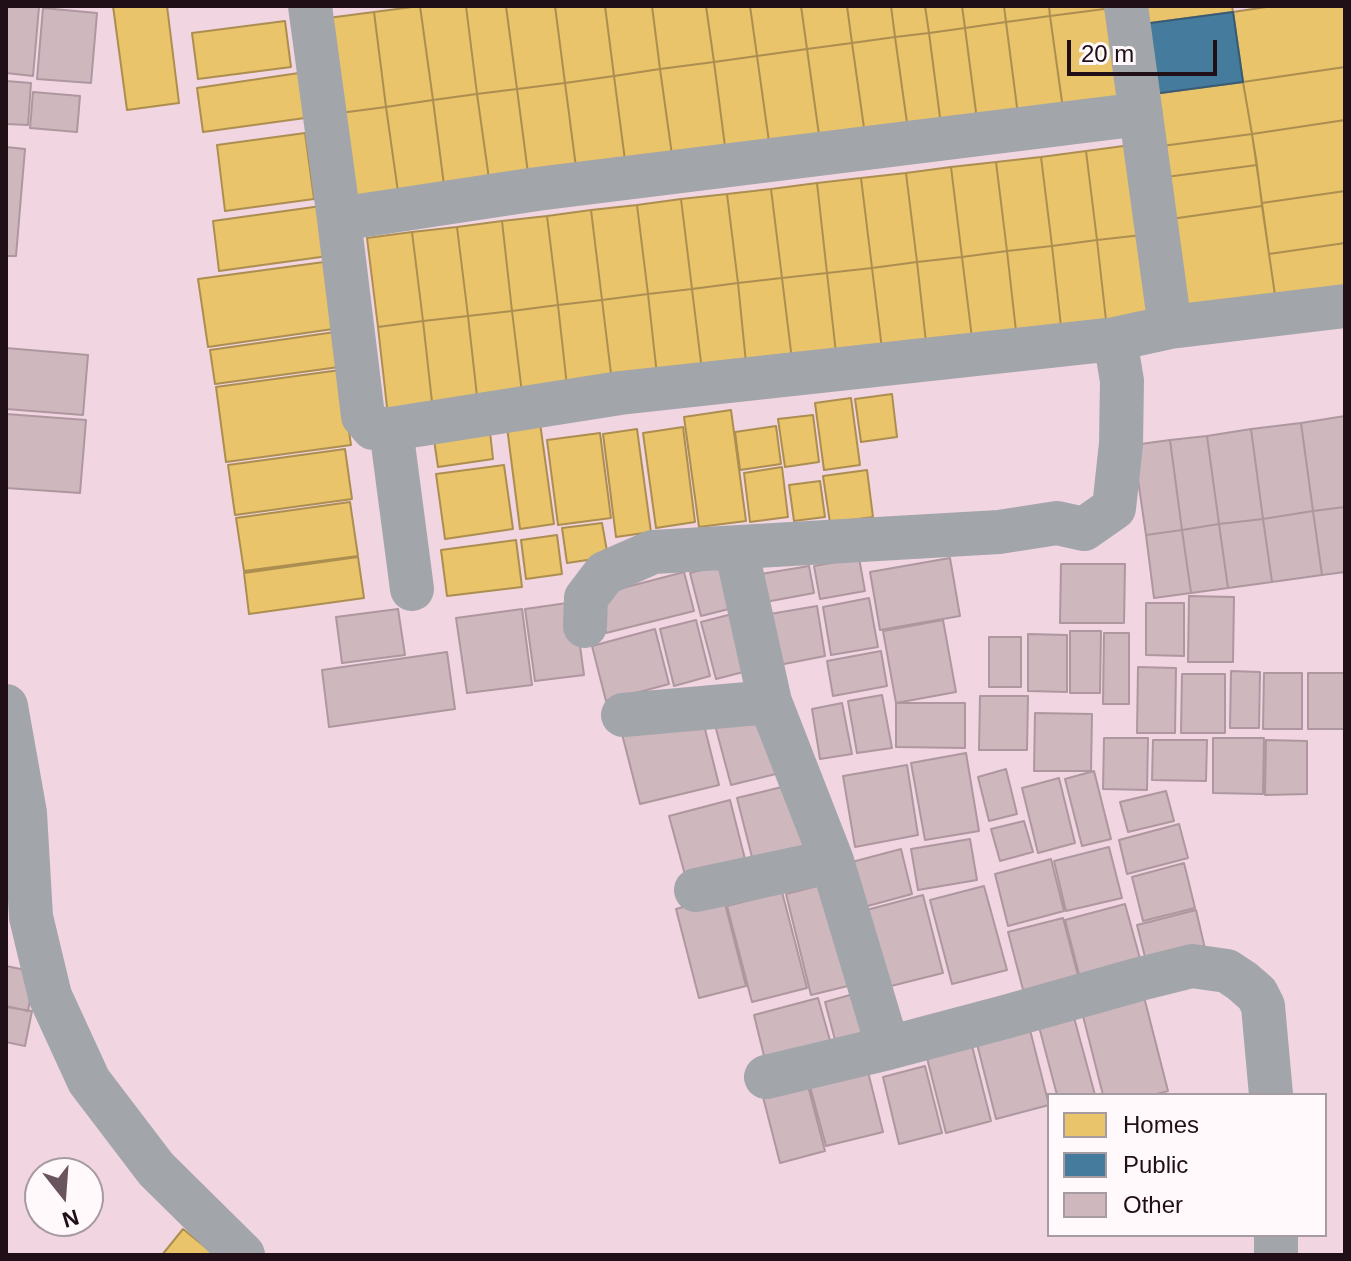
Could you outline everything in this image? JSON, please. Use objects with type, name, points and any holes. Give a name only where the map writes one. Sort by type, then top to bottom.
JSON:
[{"type":"street","points":[[310,6],[363,416],[373,428],[391,429],[620,393],[1115,339],[1170,327],[1345,306]]},
{"type":"street","points":[[1126,6],[1170,327]]},
{"type":"street","points":[[339,219],[537,189],[1141,114]]},
{"type":"street","points":[[585,626],[586,598],[605,573],[653,552],[999,532],[1057,523],[1084,529],[1114,508],[1121,444],[1122,381],[1115,339]]},
{"type":"street","points":[[391,429],[412,589]]},
{"type":"street","points":[[736,548],[770,702],[832,861],[888,1048]]},
{"type":"street","points":[[623,715],[770,702]]},
{"type":"street","points":[[6,706],[25,813],[31,917],[50,996],[89,1081],[156,1169],[243,1255]]},
{"type":"street","points":[[696,890],[832,861]]},
{"type":"street","points":[[766,1077],[888,1048],[1192,966],[1227,971],[1257,994],[1263,1006],[1271,1093]]},
{"type":"building: Homes","points":[[113,6],[167,6],[179,103],[127,110]]},
{"type":"building: Homes","points":[[420,6],[433,100],[386,107],[374,12]]},
{"type":"building: Homes","points":[[420,6],[466,6],[477,94],[433,100]]},
{"type":"building: Homes","points":[[466,6],[506,6],[517,89],[477,94]]},
{"type":"building: Homes","points":[[506,6],[555,6],[565,83],[517,89]]},
{"type":"building: Homes","points":[[555,6],[605,6],[614,76],[565,83]]},
{"type":"building: Homes","points":[[605,6],[652,6],[660,69],[614,76]]},
{"type":"building: Homes","points":[[652,6],[706,6],[714,62],[660,69]]},
{"type":"building: Homes","points":[[706,6],[750,6],[757,56],[714,62]]},
{"type":"building: Homes","points":[[750,6],[801,6],[807,49],[757,56]]},
{"type":"building: Homes","points":[[801,6],[847,6],[852,43],[807,49]]},
{"type":"building: Homes","points":[[847,6],[891,6],[895,37],[852,43]]},
{"type":"building: Homes","points":[[891,6],[925,6],[929,33],[895,37]]},
{"type":"building: Homes","points":[[925,6],[962,6],[965,28],[929,33]]},
{"type":"building: Homes","points":[[962,6],[1004,6],[1006,22],[965,28]]},
{"type":"building: Homes","points":[[1004,6],[1049,6],[1050,16],[1006,22]]},
{"type":"building: Homes","points":[[1049,6],[1112,6],[1112,8],[1050,16]]},
{"type":"building: Homes","points":[[1141,6],[1232,6],[1233,12],[1143,24]]},
{"type":"building: Homes","points":[[1273,6],[1345,6],[1345,67],[1243,82],[1233,12]]},
{"type":"building: Homes","points":[[1112,8],[1125,101],[1063,109],[1050,16]]},
{"type":"building: Homes","points":[[374,12],[386,107],[340,113],[328,18]]},
{"type":"building: Homes","points":[[1050,16],[1063,109],[1018,115],[1006,22]]},
{"type":"building: Homes","points":[[285,21],[291,67],[198,79],[192,33]]},
{"type":"building: Homes","points":[[1006,22],[1018,115],[977,120],[965,28]]},
{"type":"building: Homes","points":[[965,28],[977,120],[941,125],[929,33]]},
{"type":"building: Homes","points":[[929,33],[941,125],[908,130],[895,37]]},
{"type":"building: Homes","points":[[895,37],[908,130],[865,135],[852,43]]},
{"type":"building: Homes","points":[[852,43],[865,135],[820,142],[807,49]]},
{"type":"building: Homes","points":[[807,49],[820,142],[770,149],[757,56]]},
{"type":"building: Homes","points":[[757,56],[770,149],[726,154],[714,62]]},
{"type":"building: Homes","points":[[714,62],[726,154],[673,162],[660,69]]},
{"type":"building: Homes","points":[[1345,67],[1345,120],[1252,134],[1243,82]]},
{"type":"building: Homes","points":[[660,69],[673,162],[626,168],[614,76]]},
{"type":"building: Homes","points":[[299,73],[305,118],[203,132],[197,88]]},
{"type":"building: Homes","points":[[614,76],[626,168],[577,175],[565,83]]},
{"type":"building: Homes","points":[[1243,82],[1252,134],[1162,146],[1153,94]]},
{"type":"building: Homes","points":[[565,83],[577,175],[529,181],[517,89]]},
{"type":"building: Homes","points":[[517,89],[529,181],[490,186],[477,94]]},
{"type":"building: Homes","points":[[477,94],[490,186],[445,193],[433,100]]},
{"type":"building: Homes","points":[[433,100],[445,193],[399,199],[386,107]]},
{"type":"building: Homes","points":[[386,107],[399,199],[353,206],[340,113]]},
{"type":"building: Homes","points":[[1345,120],[1345,191],[1262,203],[1252,134]]},
{"type":"building: Homes","points":[[305,133],[314,199],[225,211],[217,145]]},
{"type":"building: Homes","points":[[1252,134],[1257,165],[1166,177],[1162,146]]},
{"type":"building: Homes","points":[[1131,145],[1142,235],[1097,240],[1086,151]]},
{"type":"building: Homes","points":[[1086,151],[1097,240],[1052,246],[1041,157]]},
{"type":"building: Homes","points":[[1041,157],[1052,246],[1007,251],[996,162]]},
{"type":"building: Homes","points":[[996,162],[1007,251],[962,257],[951,167]]},
{"type":"building: Homes","points":[[1257,165],[1262,206],[1171,219],[1166,177]]},
{"type":"building: Homes","points":[[951,167],[962,257],[917,262],[906,173]]},
{"type":"building: Homes","points":[[906,173],[917,262],[872,268],[861,178]]},
{"type":"building: Homes","points":[[861,178],[872,268],[827,273],[817,183]]},
{"type":"building: Homes","points":[[817,183],[827,273],[782,278],[771,189]]},
{"type":"building: Homes","points":[[771,189],[782,278],[738,283],[727,194]]},
{"type":"building: Homes","points":[[1345,191],[1345,243],[1269,254],[1262,203]]},
{"type":"building: Homes","points":[[727,194],[738,283],[692,289],[681,199]]},
{"type":"building: Homes","points":[[681,199],[692,289],[648,294],[637,205]]},
{"type":"building: Homes","points":[[637,205],[648,294],[602,300],[591,210]]},
{"type":"building: Homes","points":[[321,206],[328,256],[219,271],[213,221]]},
{"type":"building: Homes","points":[[1262,206],[1275,295],[1183,308],[1171,219]]},
{"type":"building: Homes","points":[[591,210],[602,300],[558,305],[547,216]]},
{"type":"building: Homes","points":[[547,216],[558,305],[512,311],[502,221]]},
{"type":"building: Homes","points":[[502,221],[512,311],[468,316],[457,227]]},
{"type":"building: Homes","points":[[457,227],[468,316],[423,321],[412,232]]},
{"type":"building: Homes","points":[[412,232],[423,321],[378,327],[367,238]]},
{"type":"building: Homes","points":[[1142,235],[1152,324],[1107,329],[1097,240]]},
{"type":"building: Homes","points":[[1097,240],[1107,329],[1062,335],[1052,246]]},
{"type":"building: Homes","points":[[1345,243],[1345,287],[1275,295],[1269,254]]},
{"type":"building: Homes","points":[[1052,246],[1062,335],[1017,340],[1007,251]]},
{"type":"building: Homes","points":[[1007,251],[1017,340],[973,346],[962,257]]},
{"type":"building: Homes","points":[[962,257],[973,346],[927,351],[917,262]]},
{"type":"building: Homes","points":[[324,262],[333,329],[208,347],[198,279]]},
{"type":"building: Homes","points":[[917,262],[927,351],[883,357],[872,268]]},
{"type":"building: Homes","points":[[872,268],[883,357],[837,362],[827,273]]},
{"type":"building: Homes","points":[[827,273],[837,362],[793,368],[782,278]]},
{"type":"building: Homes","points":[[782,278],[793,368],[747,373],[738,283]]},
{"type":"building: Homes","points":[[738,283],[747,373],[703,379],[692,289]]},
{"type":"building: Homes","points":[[692,289],[703,379],[658,384],[648,294]]},
{"type":"building: Homes","points":[[648,294],[658,384],[613,390],[602,300]]},
{"type":"building: Homes","points":[[602,300],[613,390],[568,395],[558,305]]},
{"type":"building: Homes","points":[[558,305],[568,395],[523,401],[512,311]]},
{"type":"building: Homes","points":[[512,311],[523,401],[478,405],[468,316]]},
{"type":"building: Homes","points":[[468,316],[478,405],[433,411],[423,321]]},
{"type":"building: Homes","points":[[423,321],[433,411],[388,416],[378,327]]},
{"type":"building: Homes","points":[[335,332],[339,367],[215,384],[210,350]]},
{"type":"building: Homes","points":[[340,370],[351,445],[226,462],[216,387]]},
{"type":"building: Homes","points":[[892,394],[897,437],[861,442],[855,399]]},
{"type":"building: Homes","points":[[851,398],[860,465],[824,470],[815,403]]},
{"type":"building: Homes","points":[[731,410],[746,521],[699,527],[684,417]]},
{"type":"building: Homes","points":[[813,415],[819,462],[785,467],[778,419]]},
{"type":"building: Homes","points":[[540,423],[554,524],[520,529],[507,427]]},
{"type":"building: Homes","points":[[776,426],[781,464],[740,470],[735,432]]},
{"type":"building: Homes","points":[[683,427],[695,522],[656,528],[643,433]]},
{"type":"building: Homes","points":[[637,429],[651,532],[616,537],[603,434]]},
{"type":"building: Homes","points":[[490,432],[493,459],[438,467],[434,440]]},
{"type":"building: Homes","points":[[600,433],[611,518],[558,525],[547,440]]},
{"type":"building: Homes","points":[[345,449],[352,499],[235,515],[228,465]]},
{"type":"building: Homes","points":[[504,465],[513,529],[445,539],[436,474]]},
{"type":"building: Homes","points":[[782,467],[788,517],[750,522],[744,473]]},
{"type":"building: Homes","points":[[867,470],[873,517],[830,523],[823,476]]},
{"type":"building: Homes","points":[[820,481],[825,517],[794,521],[789,485]]},
{"type":"building: Homes","points":[[350,502],[358,556],[244,571],[236,518]]},
{"type":"building: Homes","points":[[602,523],[608,557],[567,563],[562,528]]},
{"type":"building: Homes","points":[[557,535],[562,574],[526,579],[521,540]]},
{"type":"building: Homes","points":[[516,540],[522,587],[447,596],[441,550]]},
{"type":"building: Homes","points":[[358,557],[364,598],[249,614],[244,573]]},
{"type":"building: Homes","points":[[183,1229],[215,1255],[162,1255]]},
{"type":"building: Public","points":[[1233,12],[1243,82],[1153,94],[1143,24]]},
{"type":"building: Other","points":[[6,6],[39,7],[33,76],[6,73]]},
{"type":"building: Other","points":[[43,8],[97,13],[91,83],[37,79]]},
{"type":"building: Other","points":[[6,81],[31,83],[28,125],[6,124]]},
{"type":"building: Other","points":[[33,92],[80,96],[77,132],[30,128]]},
{"type":"building: Other","points":[[6,147],[25,149],[16,256],[6,256]]},
{"type":"building: Other","points":[[6,348],[88,355],[83,415],[6,409]]},
{"type":"building: Other","points":[[6,414],[86,420],[80,493],[6,488]]},
{"type":"building: Other","points":[[1345,416],[1345,507],[1313,511],[1301,423]]},
{"type":"building: Other","points":[[1301,423],[1313,511],[1263,519],[1251,429]]},
{"type":"building: Other","points":[[1251,429],[1263,519],[1219,524],[1207,436]]},
{"type":"building: Other","points":[[1207,436],[1219,524],[1182,530],[1170,440]]},
{"type":"building: Other","points":[[1170,440],[1182,530],[1146,535],[1133,445]]},
{"type":"building: Other","points":[[1345,507],[1345,572],[1322,575],[1313,511]]},
{"type":"building: Other","points":[[1313,511],[1322,575],[1272,582],[1263,519]]},
{"type":"building: Other","points":[[1263,519],[1272,582],[1228,588],[1219,524]]},
{"type":"building: Other","points":[[1219,524],[1228,588],[1191,593],[1182,530]]},
{"type":"building: Other","points":[[1182,530],[1191,593],[1154,598],[1146,535]]},
{"type":"building: Other","points":[[859,558],[865,591],[820,599],[814,566]]},
{"type":"building: Other","points":[[950,558],[960,616],[880,630],[870,572]]},
{"type":"building: Other","points":[[730,562],[741,606],[701,616],[690,573]]},
{"type":"building: Other","points":[[1061,564],[1125,564],[1124,623],[1060,623]]},
{"type":"building: Other","points":[[809,566],[814,593],[760,603],[755,575]]},
{"type":"building: Other","points":[[684,572],[694,611],[606,633],[596,595]]},
{"type":"building: Other","points":[[1189,596],[1234,597],[1233,662],[1188,662]]},
{"type":"building: Other","points":[[869,598],[878,647],[831,655],[823,607]]},
{"type":"building: Other","points":[[574,602],[584,675],[535,681],[525,609]]},
{"type":"building: Other","points":[[1146,603],[1184,603],[1184,656],[1146,655]]},
{"type":"building: Other","points":[[817,606],[825,656],[779,665],[770,614]]},
{"type":"building: Other","points":[[398,609],[405,655],[342,663],[336,617]]},
{"type":"building: Other","points":[[522,609],[532,685],[467,693],[456,618]]},
{"type":"building: Other","points":[[740,612],[755,669],[716,679],[701,622]]},
{"type":"building: Other","points":[[696,620],[710,676],[674,686],[660,629]]},
{"type":"building: Other","points":[[943,620],[956,692],[896,703],[883,631]]},
{"type":"building: Other","points":[[655,629],[669,684],[606,701],[592,646]]},
{"type":"building: Other","points":[[1070,631],[1101,631],[1100,693],[1070,693]]},
{"type":"building: Other","points":[[1104,633],[1129,633],[1129,704],[1103,704]]},
{"type":"building: Other","points":[[1028,634],[1067,635],[1067,692],[1028,691]]},
{"type":"building: Other","points":[[989,637],[1021,637],[1021,687],[989,687]]},
{"type":"building: Other","points":[[881,651],[887,686],[833,696],[827,661]]},
{"type":"building: Other","points":[[447,652],[455,709],[329,727],[322,670]]},
{"type":"building: Other","points":[[1138,667],[1176,668],[1175,733],[1137,733]]},
{"type":"building: Other","points":[[1231,671],[1260,672],[1259,728],[1230,728]]},
{"type":"building: Other","points":[[1264,673],[1302,673],[1302,729],[1263,729]]},
{"type":"building: Other","points":[[1308,673],[1345,673],[1345,729],[1308,729]]},
{"type":"building: Other","points":[[1182,674],[1225,674],[1225,733],[1181,733]]},
{"type":"building: Other","points":[[882,695],[892,748],[857,753],[848,701]]},
{"type":"building: Other","points":[[980,696],[1028,696],[1027,750],[979,750]]},
{"type":"building: Other","points":[[842,703],[852,754],[820,759],[812,709]]},
{"type":"building: Other","points":[[896,703],[965,703],[965,748],[896,747]]},
{"type":"building: Other","points":[[772,710],[788,771],[731,785],[715,725]]},
{"type":"building: Other","points":[[701,713],[719,785],[640,804],[622,734]]},
{"type":"building: Other","points":[[1035,713],[1092,714],[1091,771],[1034,771]]},
{"type":"building: Other","points":[[1104,738],[1148,738],[1147,790],[1103,789]]},
{"type":"building: Other","points":[[1213,738],[1264,738],[1263,794],[1213,793]]},
{"type":"building: Other","points":[[1153,740],[1207,740],[1206,781],[1152,780]]},
{"type":"building: Other","points":[[1266,740],[1307,741],[1307,794],[1265,795]]},
{"type":"building: Other","points":[[966,753],[979,831],[925,840],[911,763]]},
{"type":"building: Other","points":[[907,765],[918,835],[855,847],[843,776]]},
{"type":"building: Other","points":[[1006,769],[1017,814],[989,821],[978,777]]},
{"type":"building: Other","points":[[1094,771],[1111,839],[1082,846],[1065,779]]},
{"type":"building: Other","points":[[1059,778],[1075,843],[1038,853],[1022,788]]},
{"type":"building: Other","points":[[790,785],[807,852],[754,865],[737,798]]},
{"type":"building: Other","points":[[1166,791],[1174,821],[1128,832],[1120,802]]},
{"type":"building: Other","points":[[730,800],[747,867],[687,882],[669,816]]},
{"type":"building: Other","points":[[1024,821],[1033,852],[1000,861],[991,829]]},
{"type":"building: Other","points":[[1179,824],[1188,858],[1127,874],[1119,840]]},
{"type":"building: Other","points":[[970,839],[977,880],[918,890],[911,849]]},
{"type":"building: Other","points":[[1109,847],[1122,898],[1066,911],[1054,861]]},
{"type":"building: Other","points":[[901,849],[912,894],[864,907],[852,862]]},
{"type":"building: Other","points":[[1051,859],[1064,911],[1008,926],[995,874]]},
{"type":"building: Other","points":[[1184,863],[1195,908],[1143,921],[1132,877]]},
{"type":"building: Other","points":[[829,883],[856,984],[811,995],[786,894]]},
{"type":"building: Other","points":[[984,886],[1007,970],[952,984],[930,900]]},
{"type":"building: Other","points":[[782,892],[807,988],[752,1002],[727,906]]},
{"type":"building: Other","points":[[923,895],[943,973],[879,989],[859,912]]},
{"type":"building: Other","points":[[723,896],[746,986],[699,998],[676,909]]},
{"type":"building: Other","points":[[1125,904],[1142,966],[1081,982],[1065,920]]},
{"type":"building: Other","points":[[1196,910],[1206,953],[1148,969],[1137,925]]},
{"type":"building: Other","points":[[1063,918],[1081,987],[1026,1001],[1008,932]]},
{"type":"building: Other","points":[[6,966],[35,972],[28,1011],[6,1006]]},
{"type":"building: Other","points":[[868,990],[881,1040],[838,1051],[825,1002]]},
{"type":"building: Other","points":[[1144,997],[1168,1091],[1102,1093],[1082,1012]]},
{"type":"building: Other","points":[[818,998],[833,1051],[767,1068],[754,1015]]},
{"type":"building: Other","points":[[6,1007],[32,1011],[25,1046],[6,1042]]},
{"type":"building: Other","points":[[1072,1010],[1094,1093],[1056,1093],[1037,1019]]},
{"type":"building: Other","points":[[1028,1022],[1047,1106],[996,1119],[975,1036]]},
{"type":"building: Other","points":[[969,1034],[991,1121],[946,1133],[924,1046]]},
{"type":"building: Other","points":[[866,1064],[883,1132],[826,1146],[808,1079]]},
{"type":"building: Other","points":[[925,1066],[942,1133],[899,1144],[883,1077]]},
{"type":"building: Other","points":[[807,1082],[825,1151],[780,1163],[762,1093]]}]
